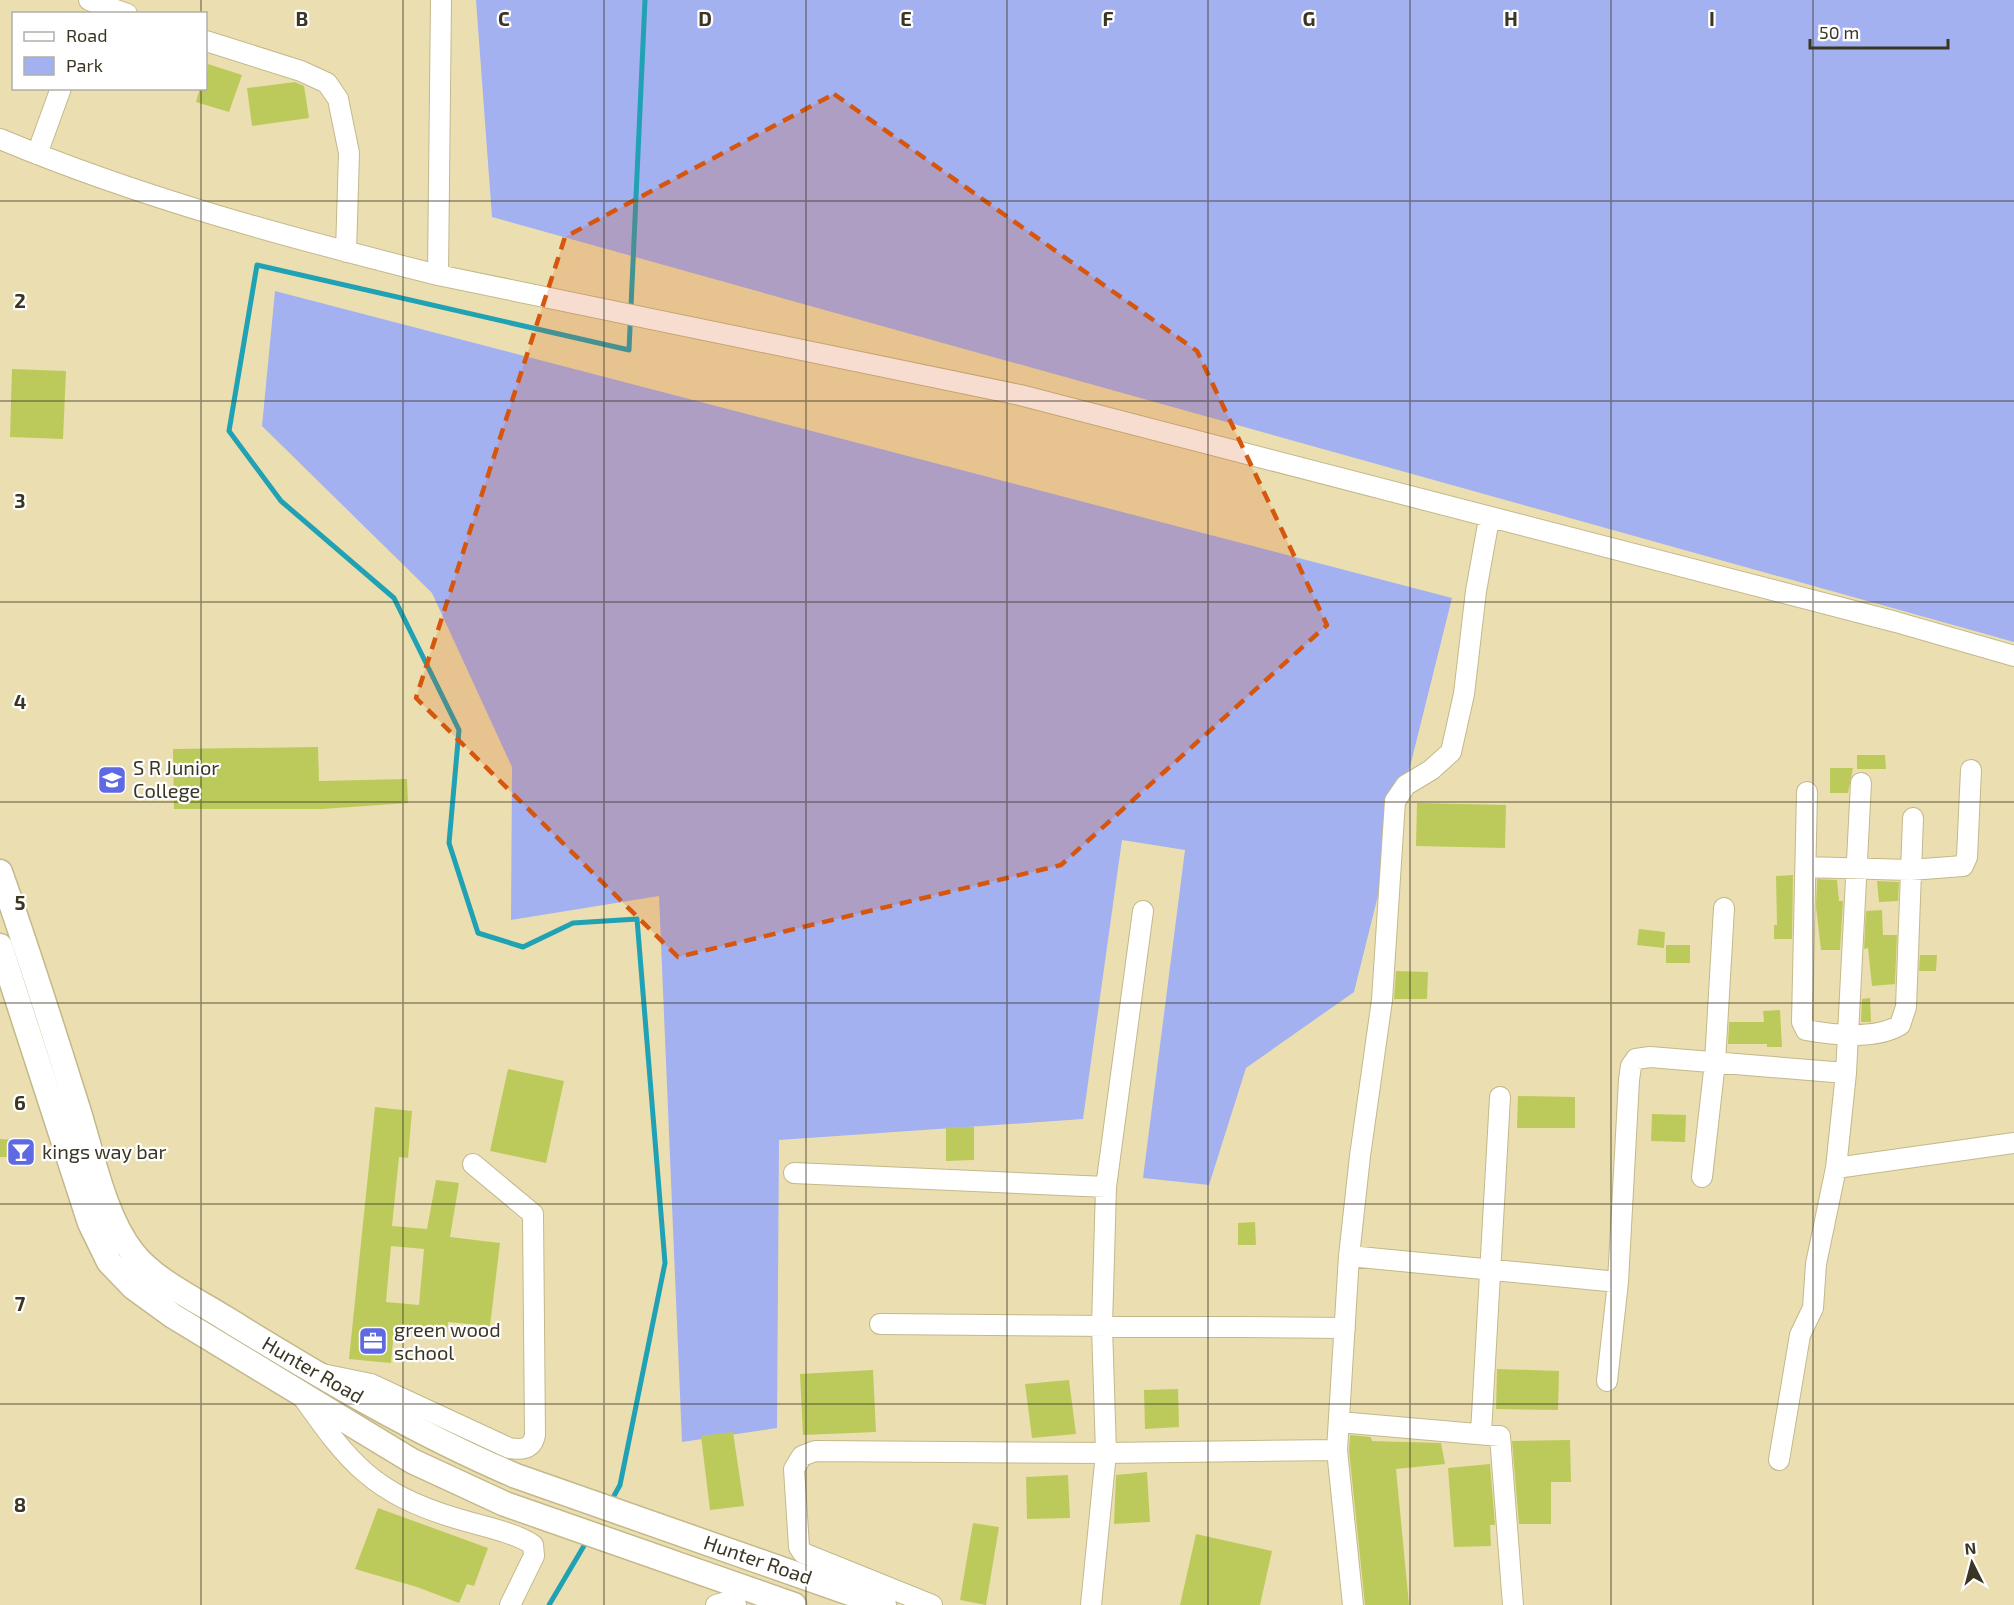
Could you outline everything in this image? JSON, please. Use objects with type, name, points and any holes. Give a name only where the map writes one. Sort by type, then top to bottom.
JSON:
[{"type":"street","points":[[438,275],[441,0]]},
{"type":"street","points":[[91,4],[121,12]]},
{"type":"street","points":[[207,41],[316,77],[327,83],[338,99],[349,153],[346,252]]},
{"type":"street","points":[[37,154],[60,90]]},
{"type":"street","points":[[0,139],[37,154],[198,209],[346,252],[438,275],[1020,396],[1489,519],[1896,622],[2014,656]]},
{"type":"street","points":[[1353,1605],[1337,1450],[1349,1256],[1360,1156],[1382,1000],[1395,801],[1406,785],[1431,770],[1451,752],[1464,694],[1476,591],[1489,519]]},
{"type":"street","points":[[1806,867],[1910,870],[1963,866],[1967,857],[1971,770]]},
{"type":"street","points":[[1779,1460],[1800,1335],[1813,1308],[1816,1264],[1836,1168],[1846,1073],[1861,783]]},
{"type":"street","points":[[1808,792],[1803,1026],[1809,1031],[1848,1034],[1889,1031],[1900,1025],[1906,1007],[1913,819]]},
{"type":"street","name":"Hunter Road","points":[[0,872],[34,969],[105,1195],[122,1237],[134,1254],[172,1285],[317,1373],[464,1454],[516,1476],[884,1605]]},
{"type":"street","points":[[1702,1177],[1715,1062],[1724,908]]},
{"type":"street","points":[[1091,1605],[1106,1453],[1102,1326],[1106,1187],[1143,911]]},
{"type":"street","name":"Hunter Road","points":[[0,946],[90,1223],[109,1262],[133,1287],[165,1310],[412,1461],[505,1504],[739,1595],[794,1605]]},
{"type":"street","points":[[1606,1381],[1618,1282],[1631,1066],[1636,1059],[1650,1057],[1846,1073]]},
{"type":"street","points":[[1481,1433],[1500,1096]]},
{"type":"street","points":[[1836,1168],[2014,1143]]},
{"type":"street","points":[[317,1373],[371,1384],[508,1448],[518,1450],[531,1446],[535,1436],[533,1214],[473,1164]]},
{"type":"street","points":[[794,1173],[1106,1187]]},
{"type":"street","points":[[1349,1256],[1618,1282]]},
{"type":"street","points":[[880,1324],[1345,1328]]},
{"type":"street","points":[[300,1394],[342,1450],[381,1488],[431,1510],[533,1545],[534,1557],[510,1605]]},
{"type":"street","points":[[1339,1422],[1500,1436],[1513,1605]]},
{"type":"street","points":[[932,1605],[803,1553],[799,1547],[794,1469],[802,1456],[814,1451],[1106,1453],[1337,1450]]},
{"type":"street","points":[[716,1605],[739,1595]]},
{"type":"highlighted area","points":[[834,94],[1197,351],[1327,625],[1061,865],[678,957],[416,698],[565,237]]},
{"type":"green space","points":[[476,0],[2014,0],[2014,642],[492,217]]},
{"type":"green space","points":[[275,291],[1452,598],[1354,992],[1246,1068],[1209,1185],[1143,1178],[1185,850],[1122,840],[1083,1119],[779,1140],[777,1428],[682,1442],[659,896],[511,920],[512,767],[432,593],[262,426]]},
{"type":"building","points":[[208,64],[242,75],[229,112],[196,102],[199,90],[207,90]]},
{"type":"building","points":[[295,82],[304,86],[309,118],[252,126],[247,88]]},
{"type":"building","points":[[12,369],[66,371],[63,439],[10,437]]},
{"type":"building","points":[[318,747],[319,781],[407,779],[408,803],[322,809],[174,809],[173,749]]},
{"type":"building","points":[[1857,755],[1885,755],[1886,769],[1857,769]]},
{"type":"building","points":[[1830,768],[1853,768],[1848,793],[1830,793]]},
{"type":"building","points":[[1417,803],[1506,805],[1505,848],[1416,846]]},
{"type":"building","points":[[1793,875],[1792,939],[1774,939],[1774,925],[1777,925],[1776,876]]},
{"type":"building","points":[[1817,879],[1837,880],[1839,901],[1843,901],[1840,950],[1821,950],[1816,907]]},
{"type":"building","points":[[1877,881],[1899,882],[1898,901],[1879,902]]},
{"type":"building","points":[[1882,910],[1883,935],[1897,935],[1895,984],[1872,986],[1868,948],[1864,949],[1866,911]]},
{"type":"building","points":[[1639,929],[1665,932],[1664,948],[1637,945]]},
{"type":"building","points":[[1666,945],[1690,945],[1690,963],[1666,963]]},
{"type":"building","points":[[1920,955],[1937,955],[1936,971],[1919,971]]},
{"type":"building","points":[[1396,971],[1428,972],[1427,999],[1394,999]]},
{"type":"building","points":[[1870,998],[1871,1022],[1861,1022],[1862,999]]},
{"type":"building","points":[[1780,1010],[1782,1047],[1767,1047],[1767,1044],[1728,1044],[1729,1022],[1764,1022],[1763,1011]]},
{"type":"building","points":[[508,1069],[564,1081],[546,1163],[490,1151]]},
{"type":"building","points":[[1518,1096],[1575,1097],[1575,1128],[1517,1128]]},
{"type":"building","points":[[375,1107],[412,1111],[408,1158],[399,1157],[392,1226],[427,1229],[436,1180],[459,1183],[450,1237],[500,1243],[490,1326],[448,1322],[447,1335],[394,1330],[391,1363],[349,1359]],"holes":[[[391,1246],[424,1249],[419,1305],[386,1302]]]},
{"type":"building","points":[[1652,1114],[1686,1115],[1685,1142],[1651,1141]]},
{"type":"building","points":[[946,1127],[974,1127],[974,1160],[946,1161]]},
{"type":"building","points":[[0,1139],[16,1140],[15,1157],[0,1157]]},
{"type":"building","points":[[1255,1222],[1256,1245],[1238,1245],[1238,1223]]},
{"type":"building","points":[[1497,1369],[1559,1371],[1558,1410],[1496,1409]]},
{"type":"building","points":[[873,1370],[876,1432],[803,1435],[800,1374]]},
{"type":"building","points":[[1069,1380],[1076,1434],[1032,1438],[1025,1384]]},
{"type":"building","points":[[1178,1389],[1179,1427],[1145,1429],[1144,1390]]},
{"type":"building","points":[[733,1432],[744,1506],[710,1510],[701,1436]]},
{"type":"building","points":[[1350,1435],[1371,1437],[1372,1441],[1441,1443],[1445,1464],[1396,1469],[1409,1605],[1365,1605],[1349,1450]]},
{"type":"building","points":[[1570,1440],[1571,1482],[1551,1482],[1551,1524],[1519,1524],[1512,1441]]},
{"type":"building","points":[[1490,1464],[1495,1525],[1490,1525],[1491,1546],[1454,1547],[1448,1468]]},
{"type":"building","points":[[1147,1472],[1150,1522],[1114,1524],[1116,1475]]},
{"type":"building","points":[[1068,1475],[1070,1518],[1027,1519],[1026,1477]]},
{"type":"building","points":[[378,1508],[488,1548],[474,1586],[467,1584],[459,1603],[417,1587],[355,1569]]},
{"type":"building","points":[[973,1523],[999,1527],[986,1605],[960,1600]]},
{"type":"building","points":[[1196,1534],[1272,1551],[1260,1605],[1180,1605]]},
{"type":"waterway","points":[[610,1503],[620,1485],[665,1263],[637,919],[573,923],[523,947],[478,933],[449,843],[459,730],[394,598],[281,501],[229,431],[257,265],[629,350],[645,0]]},
{"type":"waterway","points":[[549,1605],[588,1539]]},
{"type":"place","name":"S R Junior College","points":[[112,780]]},
{"type":"place","name":"kings way bar","points":[[21,1152]]},
{"type":"place","name":"green wood school","points":[[373,1341]]}]
